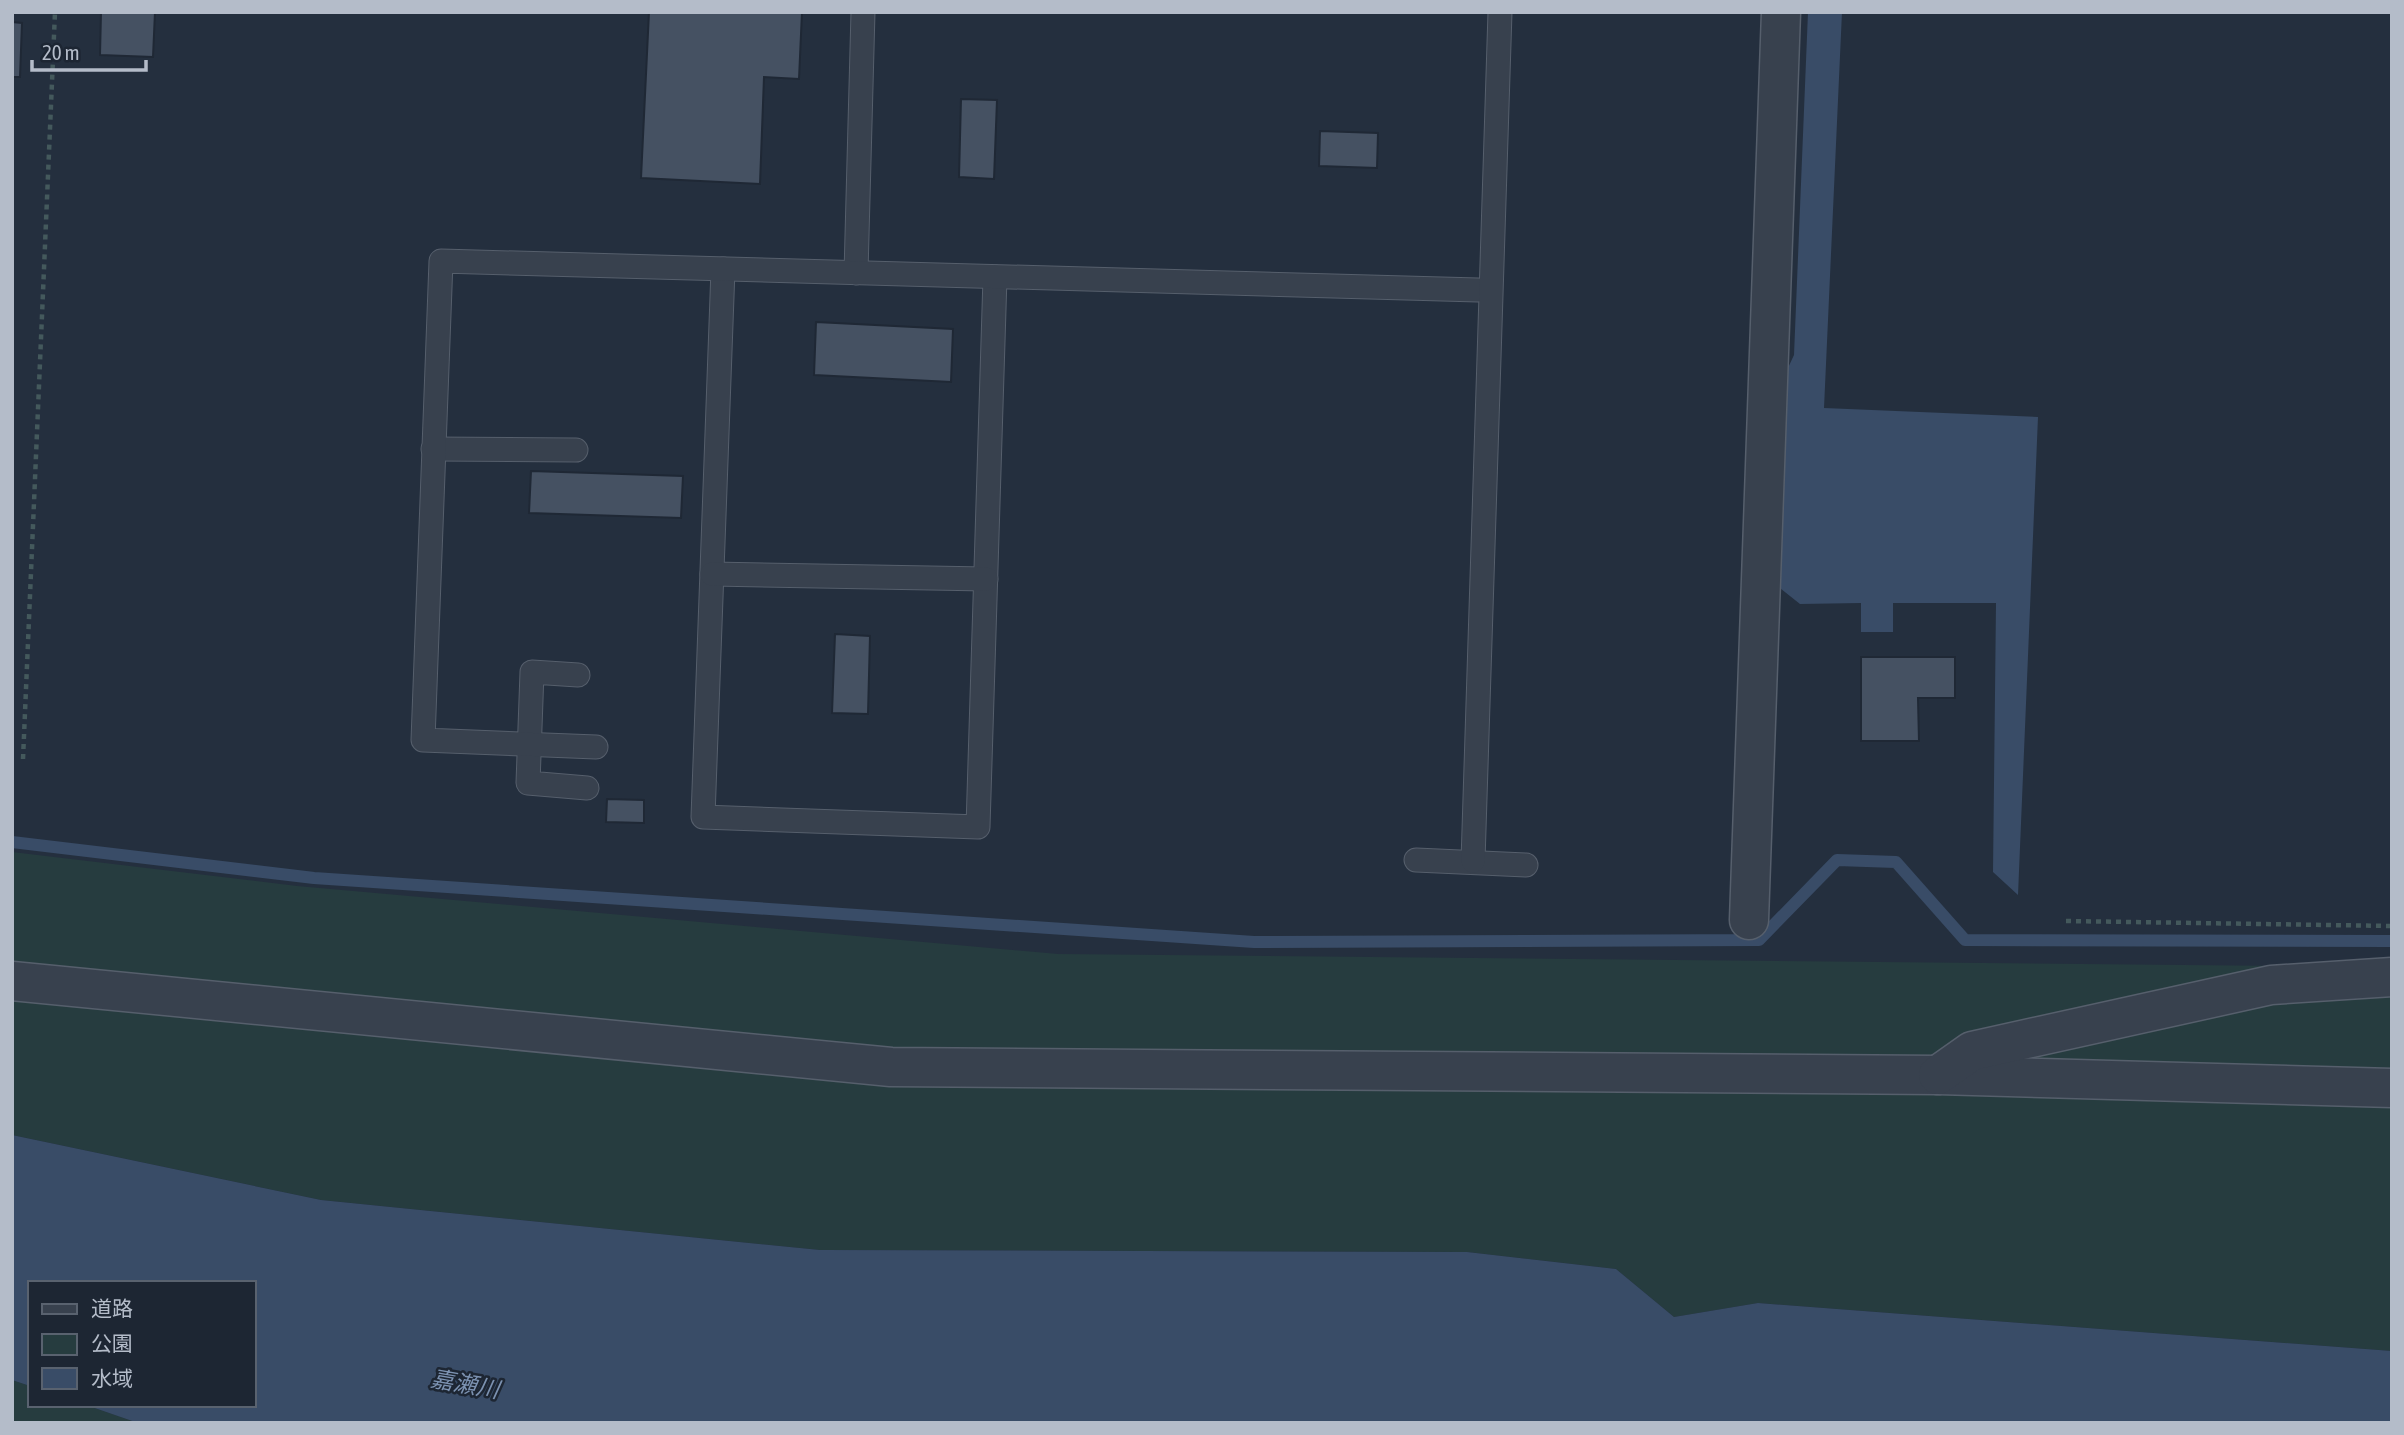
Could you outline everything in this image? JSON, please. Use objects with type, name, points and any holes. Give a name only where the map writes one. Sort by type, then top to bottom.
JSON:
[{"type":"street","points":[[1749,920],[1781,12]]},
{"type":"street","points":[[1938,1075],[1972,1051],[2271,985],[2392,977]]},
{"type":"street","points":[[12,981],[891,1067],[1938,1075],[2392,1088]]},
{"type":"lane","points":[[856,273],[863,12]]},
{"type":"lane","points":[[1473,861],[1500,12]]},
{"type":"lane","points":[[596,747],[423,740],[441,261],[1478,290]]},
{"type":"lane","points":[[723,269],[703,817],[978,827],[995,277]]},
{"type":"lane","points":[[433,449],[576,450]]},
{"type":"lane","points":[[712,574],[986,579]]},
{"type":"lane","points":[[578,675],[532,672],[528,783],[587,788]]},
{"type":"lane","points":[[1416,860],[1526,865]]},
{"type":"path","points":[[23,759],[55,12]]},
{"type":"path","points":[[2066,921],[2392,926]]},
{"type":"green space","points":[[12,852],[297,886],[1058,954],[2392,967],[2392,1351],[1758,1303],[1674,1317],[1616,1269],[1467,1252],[820,1250],[321,1200],[12,1135]]},
{"type":"green space","points":[[12,1380],[28,1385],[28,1407],[92,1407],[138,1423],[12,1423]]},
{"type":"water","points":[[1808,12],[1842,12],[1824,408],[2038,417],[2018,895],[1993,872],[1996,603],[1893,603],[1893,632],[1861,632],[1861,603],[1800,604],[1776,585],[1780,385],[1794,355]]},
{"type":"water","name":"嘉瀬川","points":[[12,1135],[321,1200],[820,1250],[1467,1252],[1616,1269],[1674,1317],[1758,1303],[2392,1351],[2392,1423],[138,1423],[92,1407],[256,1407],[256,1281],[28,1281],[28,1385],[12,1380]]},
{"type":"building","points":[[101,12],[155,12],[153,57],[100,55]]},
{"type":"building","points":[[649,12],[802,12],[799,79],[764,77],[760,184],[641,178]]},
{"type":"building","points":[[12,22],[22,23],[20,77],[12,77]]},
{"type":"building","points":[[961,99],[997,100],[994,179],[959,177]]},
{"type":"building","points":[[1320,131],[1378,133],[1377,168],[1319,166]]},
{"type":"building","points":[[816,322],[953,329],[951,382],[814,375]]},
{"type":"building","points":[[531,471],[683,476],[681,518],[529,513]]},
{"type":"building","points":[[835,634],[870,636],[868,714],[832,713]]},
{"type":"building","points":[[1861,657],[1955,657],[1955,698],[1918,698],[1919,741],[1861,741]]},
{"type":"building","points":[[607,799],[644,800],[644,823],[606,822]]},
{"type":"waterway","points":[[12,842],[314,878],[1254,942],[1759,940],[1837,860],[1896,862],[1965,940],[2392,941]]}]
